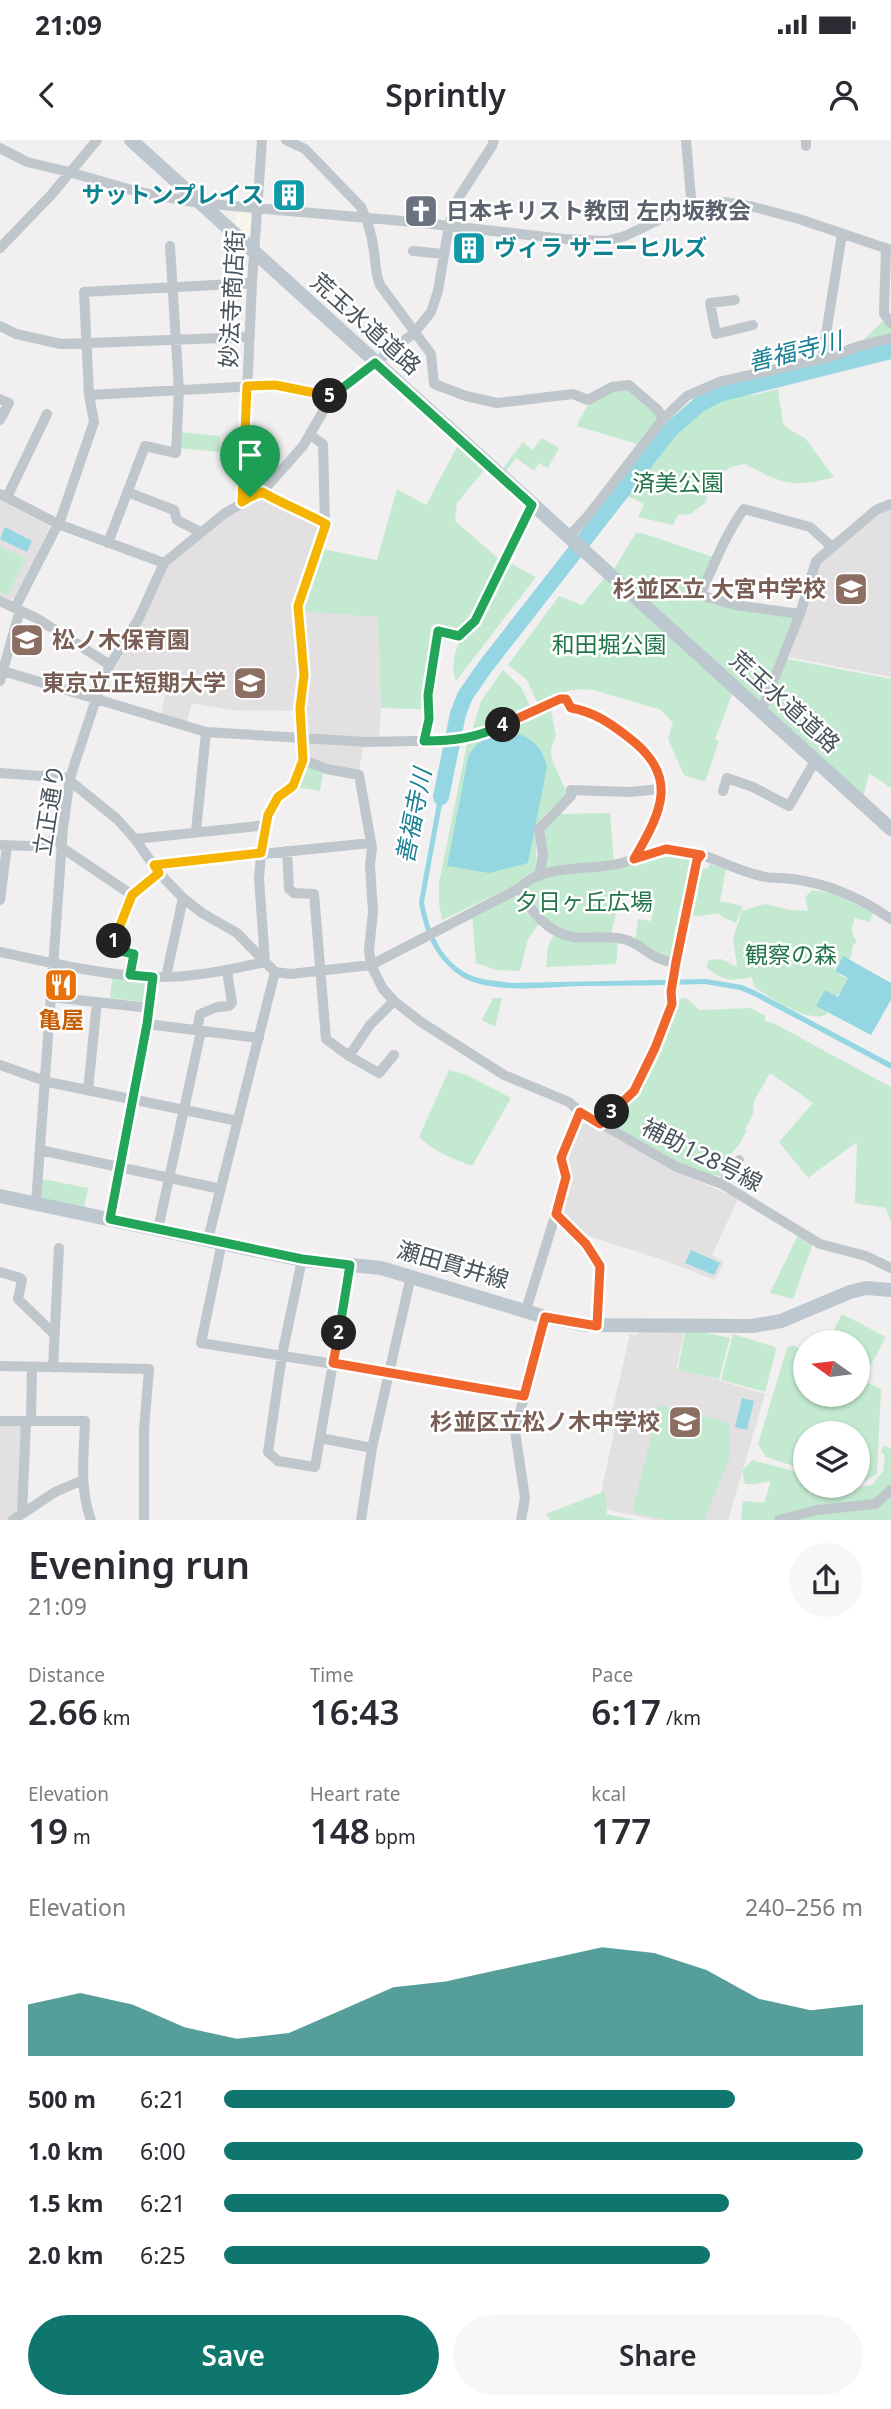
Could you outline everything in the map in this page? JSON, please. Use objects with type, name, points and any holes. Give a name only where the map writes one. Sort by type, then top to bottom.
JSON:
[{"type":"main road","name":"荒玉水道道路","points":[[131,140],[891,829]]},
{"type":"main road","name":"瀬田貫井線","points":[[0,1196],[302,1259],[350,1265],[366,1262],[545,1317],[597,1326],[761,1325],[780,1321],[850,1292],[866,1288],[891,1291]]},
{"type":"street","points":[[4,140],[0,148],[27,162],[139,192],[199,203],[449,225],[522,235],[606,241],[625,236],[658,219],[692,209],[724,202],[754,207],[888,249],[884,314],[891,323]]},
{"type":"street","points":[[0,248],[97,140]]},
{"type":"street","name":"妙法寺商店街","points":[[242,502],[256,208],[262,140]]},
{"type":"street","points":[[286,140],[305,149],[361,208],[366,217],[374,251],[375,274],[414,334],[431,354],[433,384],[466,396],[497,403],[573,394],[588,400],[612,387],[629,385],[658,410],[663,419]]},
{"type":"street","points":[[326,524],[301,510],[289,508],[262,492],[291,461],[310,435],[332,396],[414,334],[431,312],[438,291],[449,225],[459,197],[494,140]]},
{"type":"street","points":[[686,140],[692,209]]},
{"type":"street","points":[[822,359],[842,234]]},
{"type":"street","points":[[108,543],[145,446],[176,453],[179,390],[170,246]]},
{"type":"street","points":[[413,251],[444,254]]},
{"type":"street","points":[[252,283],[84,292],[85,343],[94,422],[58,524],[18,609],[1,674],[206,732],[367,742],[460,740],[487,733],[536,708],[566,699],[571,708],[590,711],[604,719],[642,749],[657,767],[661,789],[658,811],[634,859]]},
{"type":"street","points":[[736,300],[710,303],[716,334],[753,326]]},
{"type":"street","points":[[0,326],[16,334],[61,344],[250,337]]},
{"type":"street","points":[[570,539],[663,419],[687,396],[719,382],[822,359],[891,338]]},
{"type":"street","points":[[89,395],[275,385],[332,396]]},
{"type":"street","points":[[0,400],[9,403],[0,420]]},
{"type":"street","points":[[47,414],[3,496],[58,524],[164,563]]},
{"type":"street","points":[[265,962],[259,879],[261,853],[268,815],[278,797],[293,786],[303,760],[300,708],[304,675],[298,606],[326,524],[323,444],[310,435]]},
{"type":"street","points":[[127,492],[174,510],[177,520],[200,532]]},
{"type":"street","name":"立正通り","points":[[36,1203],[61,843],[70,780],[110,665],[139,618],[164,563],[200,532],[242,502],[262,492]]},
{"type":"street","points":[[761,712],[800,614],[816,561],[876,510],[891,504]]},
{"type":"street","points":[[424,741],[429,719],[428,695],[438,631],[459,636],[475,621],[532,505]]},
{"type":"street","points":[[800,614],[735,606],[700,594],[725,543],[728,531],[744,509],[810,527],[831,546]]},
{"type":"street","points":[[0,601],[65,635],[110,665]]},
{"type":"street","points":[[196,831],[206,732]]},
{"type":"street","points":[[303,760],[327,769],[359,775],[371,843],[371,965]]},
{"type":"street","points":[[723,791],[727,778],[753,787],[789,806],[816,761]]},
{"type":"street","points":[[0,773],[70,780],[117,819],[156,869],[183,898],[208,917],[237,933],[275,972],[291,974],[371,965],[539,876],[620,864],[666,849],[701,855],[764,877],[796,879],[838,890],[891,919]]},
{"type":"street","points":[[539,876],[543,855],[539,829],[571,796],[571,790],[629,792],[661,789]]},
{"type":"street","points":[[135,839],[267,825]]},
{"type":"street","points":[[0,900],[4,845],[61,843],[132,895]]},
{"type":"street","points":[[130,975],[134,954],[111,949],[132,895],[156,869],[261,853],[371,843]]},
{"type":"street","points":[[288,851],[289,889],[294,893],[314,894],[326,1039],[379,1073],[394,1055]]},
{"type":"street","points":[[600,1124],[634,1091],[672,1004],[675,967],[697,860],[701,855]]},
{"type":"street","points":[[520,888],[527,905],[544,923],[562,934],[574,937],[619,937],[657,960],[675,967]]},
{"type":"street","points":[[166,976],[183,898]]},
{"type":"street","points":[[0,952],[53,964],[153,977],[227,971],[265,962]]},
{"type":"street","name":"補助128号線","points":[[371,965],[383,989],[394,1001],[421,1022],[504,1075],[569,1102],[580,1112],[677,1167],[722,1184],[820,1244],[866,1256],[891,1268]]},
{"type":"street","points":[[158,1229],[184,1109],[200,1014],[232,1003],[227,971]]},
{"type":"street","points":[[275,972],[220,1189],[201,1343],[524,1396]]},
{"type":"street","points":[[110,1219],[147,1024],[153,977]]},
{"type":"street","points":[[51,997],[150,1007]]},
{"type":"street","points":[[349,1056],[370,1026],[394,1001]]},
{"type":"street","points":[[88,1090],[97,1002]]},
{"type":"street","points":[[147,1024],[258,1038]]},
{"type":"street","points":[[0,1065],[44,1080],[238,1121]]},
{"type":"street","points":[[526,1310],[566,1177],[561,1158],[580,1112]]},
{"type":"street","points":[[40,1150],[220,1189]]},
{"type":"street","points":[[722,1184],[739,1160]]},
{"type":"street","points":[[556,1214],[586,1244],[600,1266],[597,1326]]},
{"type":"street","points":[[53,1368],[60,1248]]},
{"type":"street","points":[[302,1259],[282,1355],[268,1452],[278,1461],[315,1467],[350,1265]]},
{"type":"street","points":[[0,1272],[22,1280],[18,1299],[54,1334]]},
{"type":"street","points":[[361,1520],[372,1448],[411,1276]]},
{"type":"street","points":[[521,1520],[525,1498],[515,1431],[545,1317]]},
{"type":"street","points":[[0,1366],[149,1369],[144,1430],[144,1520]]},
{"type":"street","points":[[22,1514],[32,1367]]},
{"type":"street","points":[[0,1422],[85,1421],[83,1480],[85,1504],[91,1520]]},
{"type":"street","points":[[320,1438],[372,1448]]},
{"type":"street","points":[[13,1520],[55,1492],[83,1480]]},
{"type":"street","points":[[779,1520],[817,1510],[874,1504],[891,1490]]},
{"type":"shaded area","points":[[237,213],[249,213],[252,218],[250,238],[241,237],[236,231]]},
{"type":"shaded area","points":[[260,495],[287,512],[321,527],[297,595],[294,612],[300,689],[296,711],[231,710],[192,703],[187,722],[161,715],[165,695],[143,688],[113,672],[145,617],[166,565],[202,534]]},
{"type":"shaded area","points":[[0,500],[48,525],[49,529],[16,597],[8,601],[0,597]]},
{"type":"shaded area","name":"杉並区立 大宮中学校","points":[[891,508],[891,677],[788,657],[819,562],[876,513]]},
{"type":"shaded area","points":[[300,611],[378,616],[381,708],[379,739],[305,735]]},
{"type":"shaded area","points":[[306,740],[364,744],[359,770],[353,771],[304,759]]},
{"type":"shaded area","points":[[581,1117],[676,1171],[738,1199],[712,1255],[724,1262],[715,1280],[579,1233],[560,1212],[564,1158]]},
{"type":"shaded area","name":"杉並区立松ノ木中学校","points":[[684,1330],[677,1368],[765,1394],[728,1520],[653,1520],[598,1507],[614,1432],[612,1412],[630,1334],[637,1335],[639,1331]]},
{"type":"shaded area","points":[[0,1425],[23,1425],[19,1513],[8,1520],[0,1520]]},
{"type":"green space","points":[[884,320],[891,329],[891,335],[860,343]]},
{"type":"green space","points":[[627,389],[660,417],[640,445],[577,426],[590,403],[596,398],[609,392]]},
{"type":"green space","name":"済美公園","points":[[778,389],[783,424],[805,438],[834,477],[808,483],[788,482],[768,476],[745,464],[731,467],[713,479],[705,503],[690,514],[678,515],[673,525],[638,517],[644,504],[627,496],[674,435],[694,418],[698,410],[729,396],[742,393],[754,395]]},
{"type":"green space","points":[[180,432],[220,436],[219,452],[180,448]]},
{"type":"green space","points":[[542,438],[559,448],[548,468],[539,463],[534,471],[516,458],[504,474],[501,471],[523,442],[532,450]]},
{"type":"green space","points":[[459,443],[486,468],[457,503],[455,521],[500,560],[473,618],[458,633],[436,627],[424,688],[423,709],[381,708],[378,617],[300,611],[318,548],[377,560],[397,489],[426,505]]},
{"type":"green space","name":"和田堀公園","points":[[642,533],[713,557],[697,596],[795,616],[762,703],[614,569],[635,534]]},
{"type":"green space","points":[[0,546],[26,559],[9,593],[5,595],[0,592]]},
{"type":"green space","name":"和田堀公園","points":[[506,561],[536,577],[456,681],[453,668],[461,636]]},
{"type":"green space","name":"和田堀公園","points":[[605,577],[733,692],[715,739],[719,741],[705,782],[684,775],[668,739],[673,723],[661,710],[586,689],[565,692],[538,704],[527,680],[508,665],[559,596],[582,605]]},
{"type":"green space","points":[[787,659],[891,679],[891,788],[869,773],[863,798],[766,709]]},
{"type":"green space","name":"和田堀公園","points":[[503,670],[521,687],[531,708],[479,733],[472,731],[481,701]]},
{"type":"green space","name":"和田堀公園","points":[[550,705],[556,736],[551,749],[552,760],[568,795],[539,822],[536,832],[536,872],[524,877],[520,883],[442,920],[439,883],[467,744]]},
{"type":"green space","points":[[304,767],[323,772],[320,791],[296,787]]},
{"type":"green space","points":[[610,813],[614,862],[544,872],[543,831],[559,814]]},
{"type":"green space","name":"夕日ヶ丘広場","points":[[666,853],[690,860],[672,957],[658,957],[635,941],[638,919],[651,921],[655,902],[621,894],[611,933],[582,933],[562,929],[554,924],[525,896],[526,886],[549,877],[618,868]]},
{"type":"green space","points":[[710,864],[726,869],[720,901],[743,906],[736,923],[718,913],[691,915],[702,869],[708,868]]},
{"type":"green space","name":"観察の森","points":[[812,890],[835,894],[873,913],[870,922],[855,918],[852,930],[857,942],[852,946],[850,958],[833,968],[841,976],[848,978],[844,991],[833,998],[826,1015],[809,1015],[789,1008],[754,987],[752,977],[728,979],[706,967],[709,960],[721,959],[737,967],[733,938],[742,911],[765,904],[808,911],[805,897]]},
{"type":"green space","points":[[514,895],[520,907],[539,924],[528,939],[520,971],[496,970],[476,963],[472,915]]},
{"type":"green space","points":[[555,933],[618,941],[616,964],[546,967],[548,946]]},
{"type":"green space","points":[[113,972],[148,977],[145,1002],[110,998]]},
{"type":"green space","points":[[493,998],[502,998],[495,1027],[482,1020]]},
{"type":"green space","points":[[686,998],[700,1010],[751,1008],[765,1016],[765,1021],[891,1087],[891,1222],[886,1208],[855,1203],[857,1142],[808,1178],[779,1142],[813,1103],[770,1073],[754,1101],[753,1114],[745,1129],[747,1130],[724,1163],[722,1176],[682,1164],[611,1124],[611,1120],[636,1097],[662,1046],[680,999]]},
{"type":"green space","points":[[449,1070],[467,1075],[511,1098],[472,1166],[437,1150],[419,1137]]},
{"type":"green space","points":[[42,1179],[88,1188],[84,1208],[40,1198]]},
{"type":"green space","points":[[798,1235],[813,1244],[793,1299],[770,1293]]},
{"type":"green space","points":[[842,1314],[886,1337],[870,1367],[870,1330],[833,1330]]},
{"type":"green space","points":[[685,1331],[730,1338],[719,1379],[678,1370]]},
{"type":"green space","points":[[733,1334],[775,1347],[765,1392],[721,1380]]},
{"type":"green space","points":[[793,1345],[793,1407],[870,1407],[870,1384],[881,1389],[877,1474],[870,1478],[870,1421],[793,1421],[793,1466],[766,1457],[758,1444],[787,1348]]},
{"type":"green space","points":[[659,1405],[730,1423],[730,1457],[704,1520],[668,1520],[632,1512]]},
{"type":"green space","points":[[883,1446],[891,1448],[891,1520],[741,1520],[743,1501],[764,1503],[771,1481],[745,1484],[742,1471],[752,1460],[793,1471],[793,1498],[870,1498],[870,1485],[883,1471],[885,1455],[881,1452]]},
{"type":"green space","points":[[605,1491],[607,1514],[635,1520],[550,1520],[546,1514]]},
{"type":"water","points":[[5,527],[32,541],[27,552],[0,539]]},
{"type":"water","name":"和田堀公園","points":[[503,731],[519,734],[532,741],[541,752],[547,767],[528,863],[489,873],[447,866],[468,758],[482,740]]},
{"type":"water","points":[[442,776],[447,777],[424,902],[435,938],[457,967],[479,978],[511,983],[706,979],[742,985],[891,1063],[891,1069],[740,990],[705,984],[505,988],[464,978],[446,963],[433,945],[424,925],[419,902]]},
{"type":"water","points":[[843,956],[891,983],[891,1000],[871,1035],[816,1006],[825,990],[838,997],[848,978],[835,971]]},
{"type":"water","points":[[691,1250],[720,1263],[714,1275],[685,1263]]},
{"type":"water","points":[[742,1398],[754,1401],[747,1430],[735,1427]]},
{"type":"waterway","name":"善福寺川","points":[[441,797],[458,714],[465,696],[670,430],[700,404],[719,394],[891,351]]},
{"type":"place","name":"サットンプレイス","points":[[289,195]]},
{"type":"place","name":"日本キリスト教団 左内坂教会","points":[[421,211]]},
{"type":"place","name":"ヴィラ サニーヒルズ","points":[[469,248]]},
{"type":"place","name":"杉並区立 大宮中学校","points":[[851,589]]},
{"type":"place","name":"松ノ木保育園","points":[[27,640]]},
{"type":"place","name":"東京立正短期大学","points":[[250,683]]},
{"type":"place","name":"亀屋","points":[[61,985]]},
{"type":"place","name":"杉並区立松ノ木中学校","points":[[685,1422]]},
{"type":"route","points":[[375,363],[532,505],[475,621],[459,636],[438,631],[428,695],[429,719],[424,741],[476,737],[536,708],[566,699],[571,708],[590,711],[608,721],[632,740],[657,767],[660,777],[658,811],[634,859],[666,849],[701,855],[697,860],[676,962],[671,992],[672,1004],[655,1048],[634,1091],[600,1124],[580,1112],[561,1158],[566,1177],[556,1214],[586,1244],[600,1266],[597,1326],[545,1317],[524,1396],[333,1363],[350,1265],[302,1259],[110,1219],[147,1024],[153,977],[130,975],[134,954],[111,949],[132,895],[159,873],[154,865],[261,853],[268,815],[278,797],[293,786],[303,760],[300,708],[304,675],[298,606],[304,581],[326,524],[301,510],[289,508],[262,492],[250,497],[242,502],[247,386],[275,385],[332,396],[375,363]]}]
